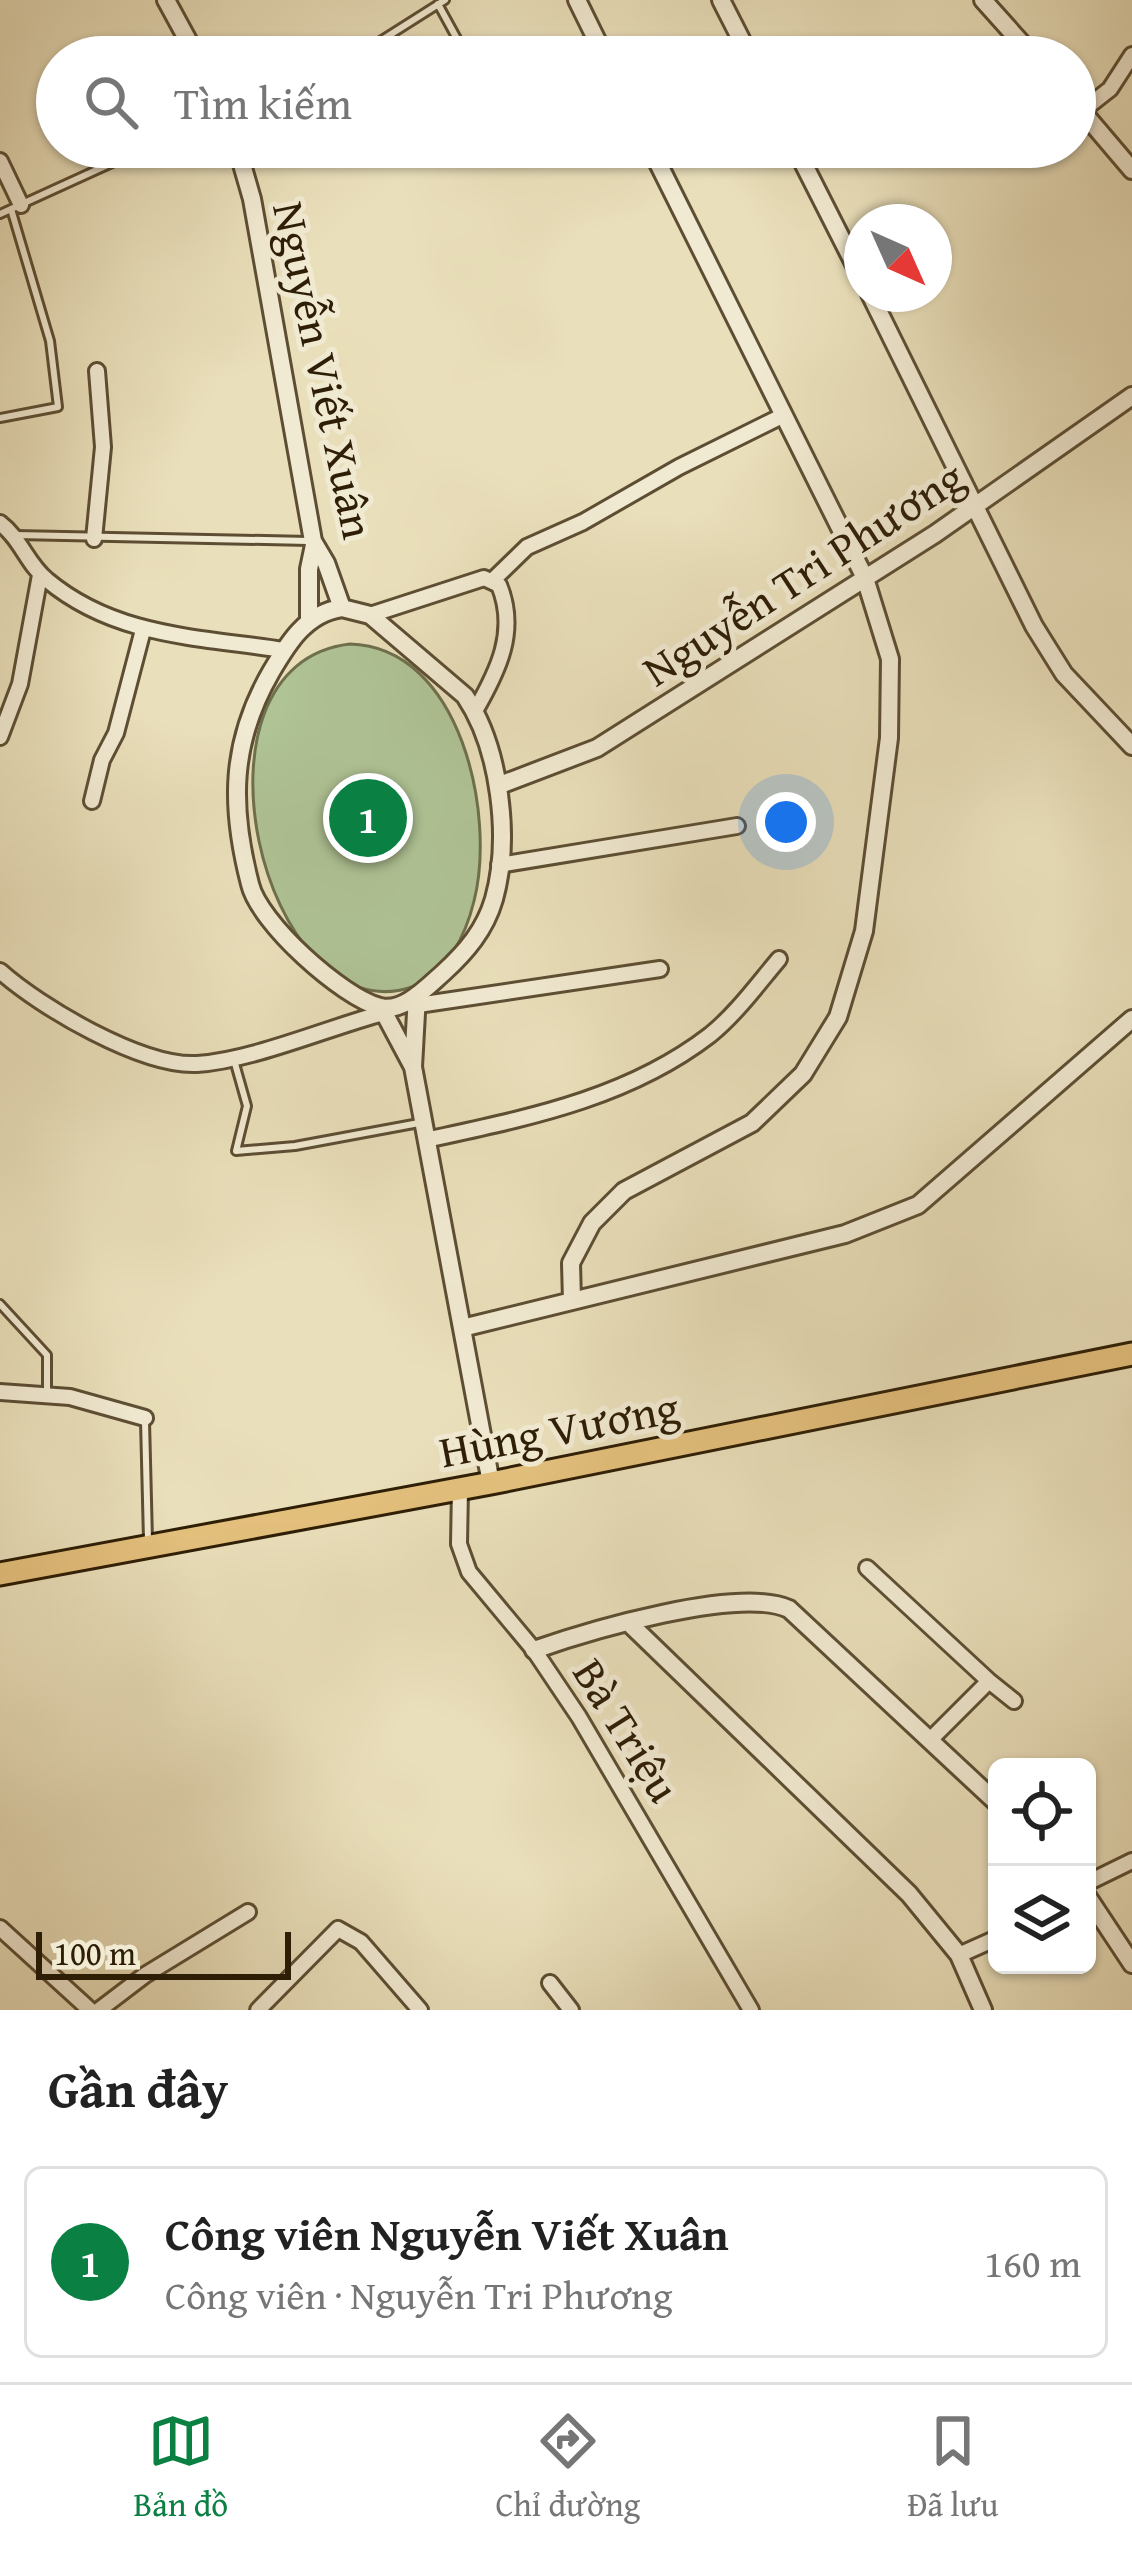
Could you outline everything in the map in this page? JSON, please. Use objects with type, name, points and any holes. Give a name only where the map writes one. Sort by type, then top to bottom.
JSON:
[{"type":"main road","name":"Hùng Vương","points":[[0,1574],[491,1483],[1132,1354]]},
{"type":"street","points":[[166,0],[186,36]]},
{"type":"street","points":[[577,0],[595,36]]},
{"type":"street","points":[[721,0],[739,36]]},
{"type":"street","points":[[983,0],[1015,36]]},
{"type":"street","points":[[1096,97],[1110,89],[1132,55]]},
{"type":"street","points":[[1096,128],[1132,170]]},
{"type":"street","points":[[0,161],[16,207]]},
{"type":"street","name":"Nguyễn Viết Xuân","points":[[243,168],[313,543],[326,562],[342,608]]},
{"type":"street","points":[[572,1301],[571,1263],[592,1223],[624,1191],[752,1124],[803,1074],[838,1017],[864,931],[889,738],[890,659],[865,578],[660,168]]},
{"type":"street","points":[[806,168],[844,244]]},
{"type":"street","points":[[879,312],[1034,626],[1064,674],[1132,746]]},
{"type":"street","points":[[94,538],[103,447],[97,371]]},
{"type":"street","name":"Nguyễn Tri Phương","points":[[500,785],[597,748],[905,554],[1132,395]]},
{"type":"street","points":[[370,615],[473,581],[493,580],[527,547],[784,415]]},
{"type":"street","points":[[0,523],[15,535],[40,575],[76,603],[143,631],[284,650]]},
{"type":"street","points":[[309,621],[313,543]]},
{"type":"street","points":[[0,737],[20,684],[40,575]]},
{"type":"street","points":[[475,711],[504,654],[504,602],[493,580]]},
{"type":"street","points":[[413,1066],[382,1010],[296,952],[250,890],[236,804],[239,748],[257,696],[284,650],[309,621],[326,610],[342,608],[370,615],[442,673],[475,711],[500,785],[499,865],[486,922],[464,954],[417,1000],[413,1066],[491,1483]]},
{"type":"street","points":[[92,801],[143,631]]},
{"type":"street","points":[[499,865],[737,826]]},
{"type":"street","points":[[424,1131],[562,1109],[667,1064],[723,1023],[779,959]]},
{"type":"street","points":[[0,971],[69,1021],[191,1064],[233,1056],[417,1000],[661,969]]},
{"type":"street","points":[[462,1328],[845,1234],[918,1205],[1132,1019]]},
{"type":"street","points":[[0,1392],[47,1394],[145,1418]]},
{"type":"street","name":"Bà Triệu","points":[[460,1489],[459,1544],[469,1572],[534,1650],[579,1717],[751,2010]]},
{"type":"street","points":[[867,1568],[1014,1701]]},
{"type":"street","points":[[534,1650],[724,1601],[778,1604],[798,1617],[988,1795]]},
{"type":"street","points":[[630,1624],[909,1894],[958,1955],[983,2010]]},
{"type":"street","points":[[930,1740],[989,1681]]},
{"type":"street","points":[[1096,1879],[1132,1861]]},
{"type":"street","points":[[1096,1910],[1132,1964]]},
{"type":"street","points":[[0,1928],[95,2010],[248,1912]]},
{"type":"street","points":[[258,2010],[338,1928],[361,1942],[420,2010]]},
{"type":"street","points":[[958,1955],[988,1942]]},
{"type":"street","points":[[550,1983],[571,2010]]},
{"type":"lane","points":[[388,36],[442,2],[457,36]]},
{"type":"lane","points":[[0,214],[101,168]]},
{"type":"lane","points":[[0,418],[58,407],[50,341],[16,207]]},
{"type":"lane","points":[[15,535],[313,543]]},
{"type":"lane","points":[[233,1056],[247,1106],[236,1151],[424,1131]]},
{"type":"lane","points":[[0,1304],[47,1355],[47,1394]]},
{"type":"lane","points":[[145,1418],[148,1547]]},
{"type":"green space","points":[[350,644],[388,652],[419,673],[444,704],[462,741],[474,783],[480,865],[474,901],[460,940],[445,963],[412,987],[359,987],[315,957],[280,906],[259,842],[253,774],[264,713],[296,667]]},
{"type":"place","name":"Công viên Nguyễn Viết Xuân","points":[[368,818]]}]
